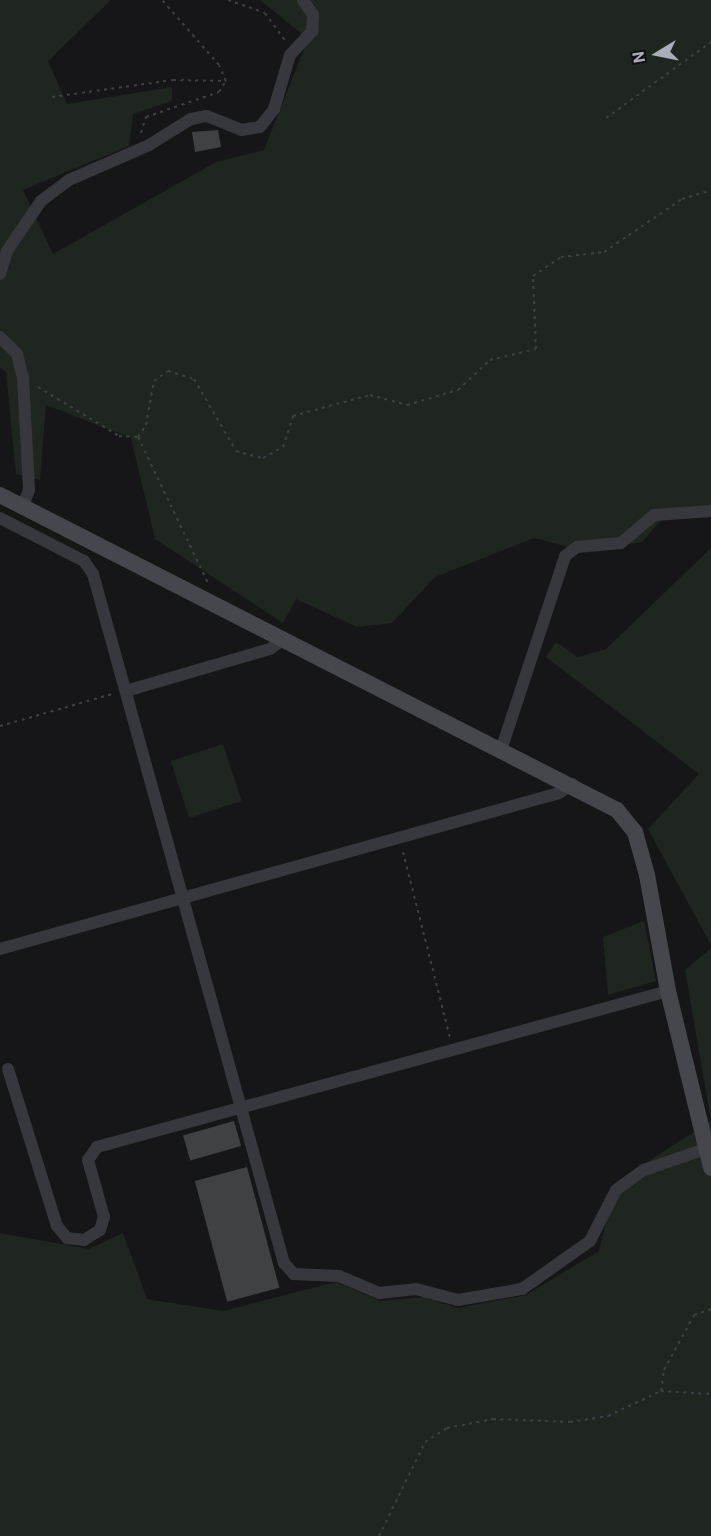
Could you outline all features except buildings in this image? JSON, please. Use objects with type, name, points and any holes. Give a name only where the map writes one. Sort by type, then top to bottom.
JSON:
[{"type":"street","points":[[0,274],[7,251],[41,201],[69,180],[149,145],[191,119],[207,116],[241,130],[260,128],[274,109],[290,55],[312,31],[313,15],[303,0]]},
{"type":"street","points":[[0,337],[17,354],[23,378],[29,490],[23,506]]},
{"type":"street","points":[[0,495],[572,784],[617,810],[635,832],[668,991],[711,1168]]},
{"type":"street","points":[[501,750],[565,556],[578,547],[621,543],[654,515],[711,511]]},
{"type":"street","points":[[0,518],[84,561],[93,574],[284,1263],[294,1274],[339,1276],[379,1293],[416,1289],[458,1300],[522,1289],[590,1241],[616,1190],[644,1170],[705,1149]]},
{"type":"street","points":[[126,690],[270,649],[284,639]]},
{"type":"street","points":[[0,949],[559,793],[572,784]]},
{"type":"street","points":[[8,1069],[57,1226],[67,1238],[84,1240],[100,1230],[104,1217],[88,1160],[98,1147],[668,991]]},
{"type":"path","points":[[162,0],[219,65],[226,81]]},
{"type":"path","points":[[228,0],[265,13],[280,27],[290,55]]},
{"type":"path","points":[[606,118],[711,42]]},
{"type":"path","points":[[51,97],[162,81],[226,81]]},
{"type":"path","points":[[149,145],[140,132],[146,117],[219,92],[226,81]]},
{"type":"path","points":[[138,437],[146,425],[154,381],[168,371],[194,379],[236,451],[263,458],[283,447],[293,416],[370,395],[407,405],[458,390],[490,360],[536,349],[533,276],[561,257],[604,252],[682,199],[711,190]]},
{"type":"path","points":[[23,378],[119,436],[138,437]]},
{"type":"path","points":[[138,437],[217,605]]},
{"type":"path","points":[[0,726],[126,690]]},
{"type":"path","points":[[399,838],[453,1049]]},
{"type":"path","points":[[661,1391],[664,1370],[694,1316],[711,1309]]},
{"type":"path","points":[[379,1536],[410,1465],[425,1442],[447,1428],[493,1419],[570,1422],[608,1416],[661,1391],[711,1394]]},
{"type":"shaded area","points":[[0,0],[111,0],[48,61],[67,104],[172,87],[172,101],[133,114],[129,146],[23,190],[53,254],[216,162],[264,150],[308,39],[260,0],[711,0],[711,510],[666,515],[642,542],[584,551],[534,538],[435,577],[392,623],[357,627],[296,599],[283,623],[155,539],[131,438],[46,405],[40,480],[16,474],[6,372],[0,368]]},
{"type":"shaded area","points":[[711,548],[711,945],[648,829],[699,774],[546,657],[556,642],[578,657],[606,649]]},
{"type":"shaded area","points":[[223,744],[242,801],[189,818],[171,761]]},
{"type":"shaded area","points":[[644,921],[656,981],[608,995],[603,937]]},
{"type":"shaded area","points":[[711,948],[711,1121],[685,970]]},
{"type":"shaded area","points":[[711,1121],[711,1536],[0,1536],[0,1233],[89,1249],[123,1233],[147,1299],[223,1311],[336,1282],[381,1301],[424,1297],[458,1308],[526,1295],[599,1251],[616,1182]]}]
